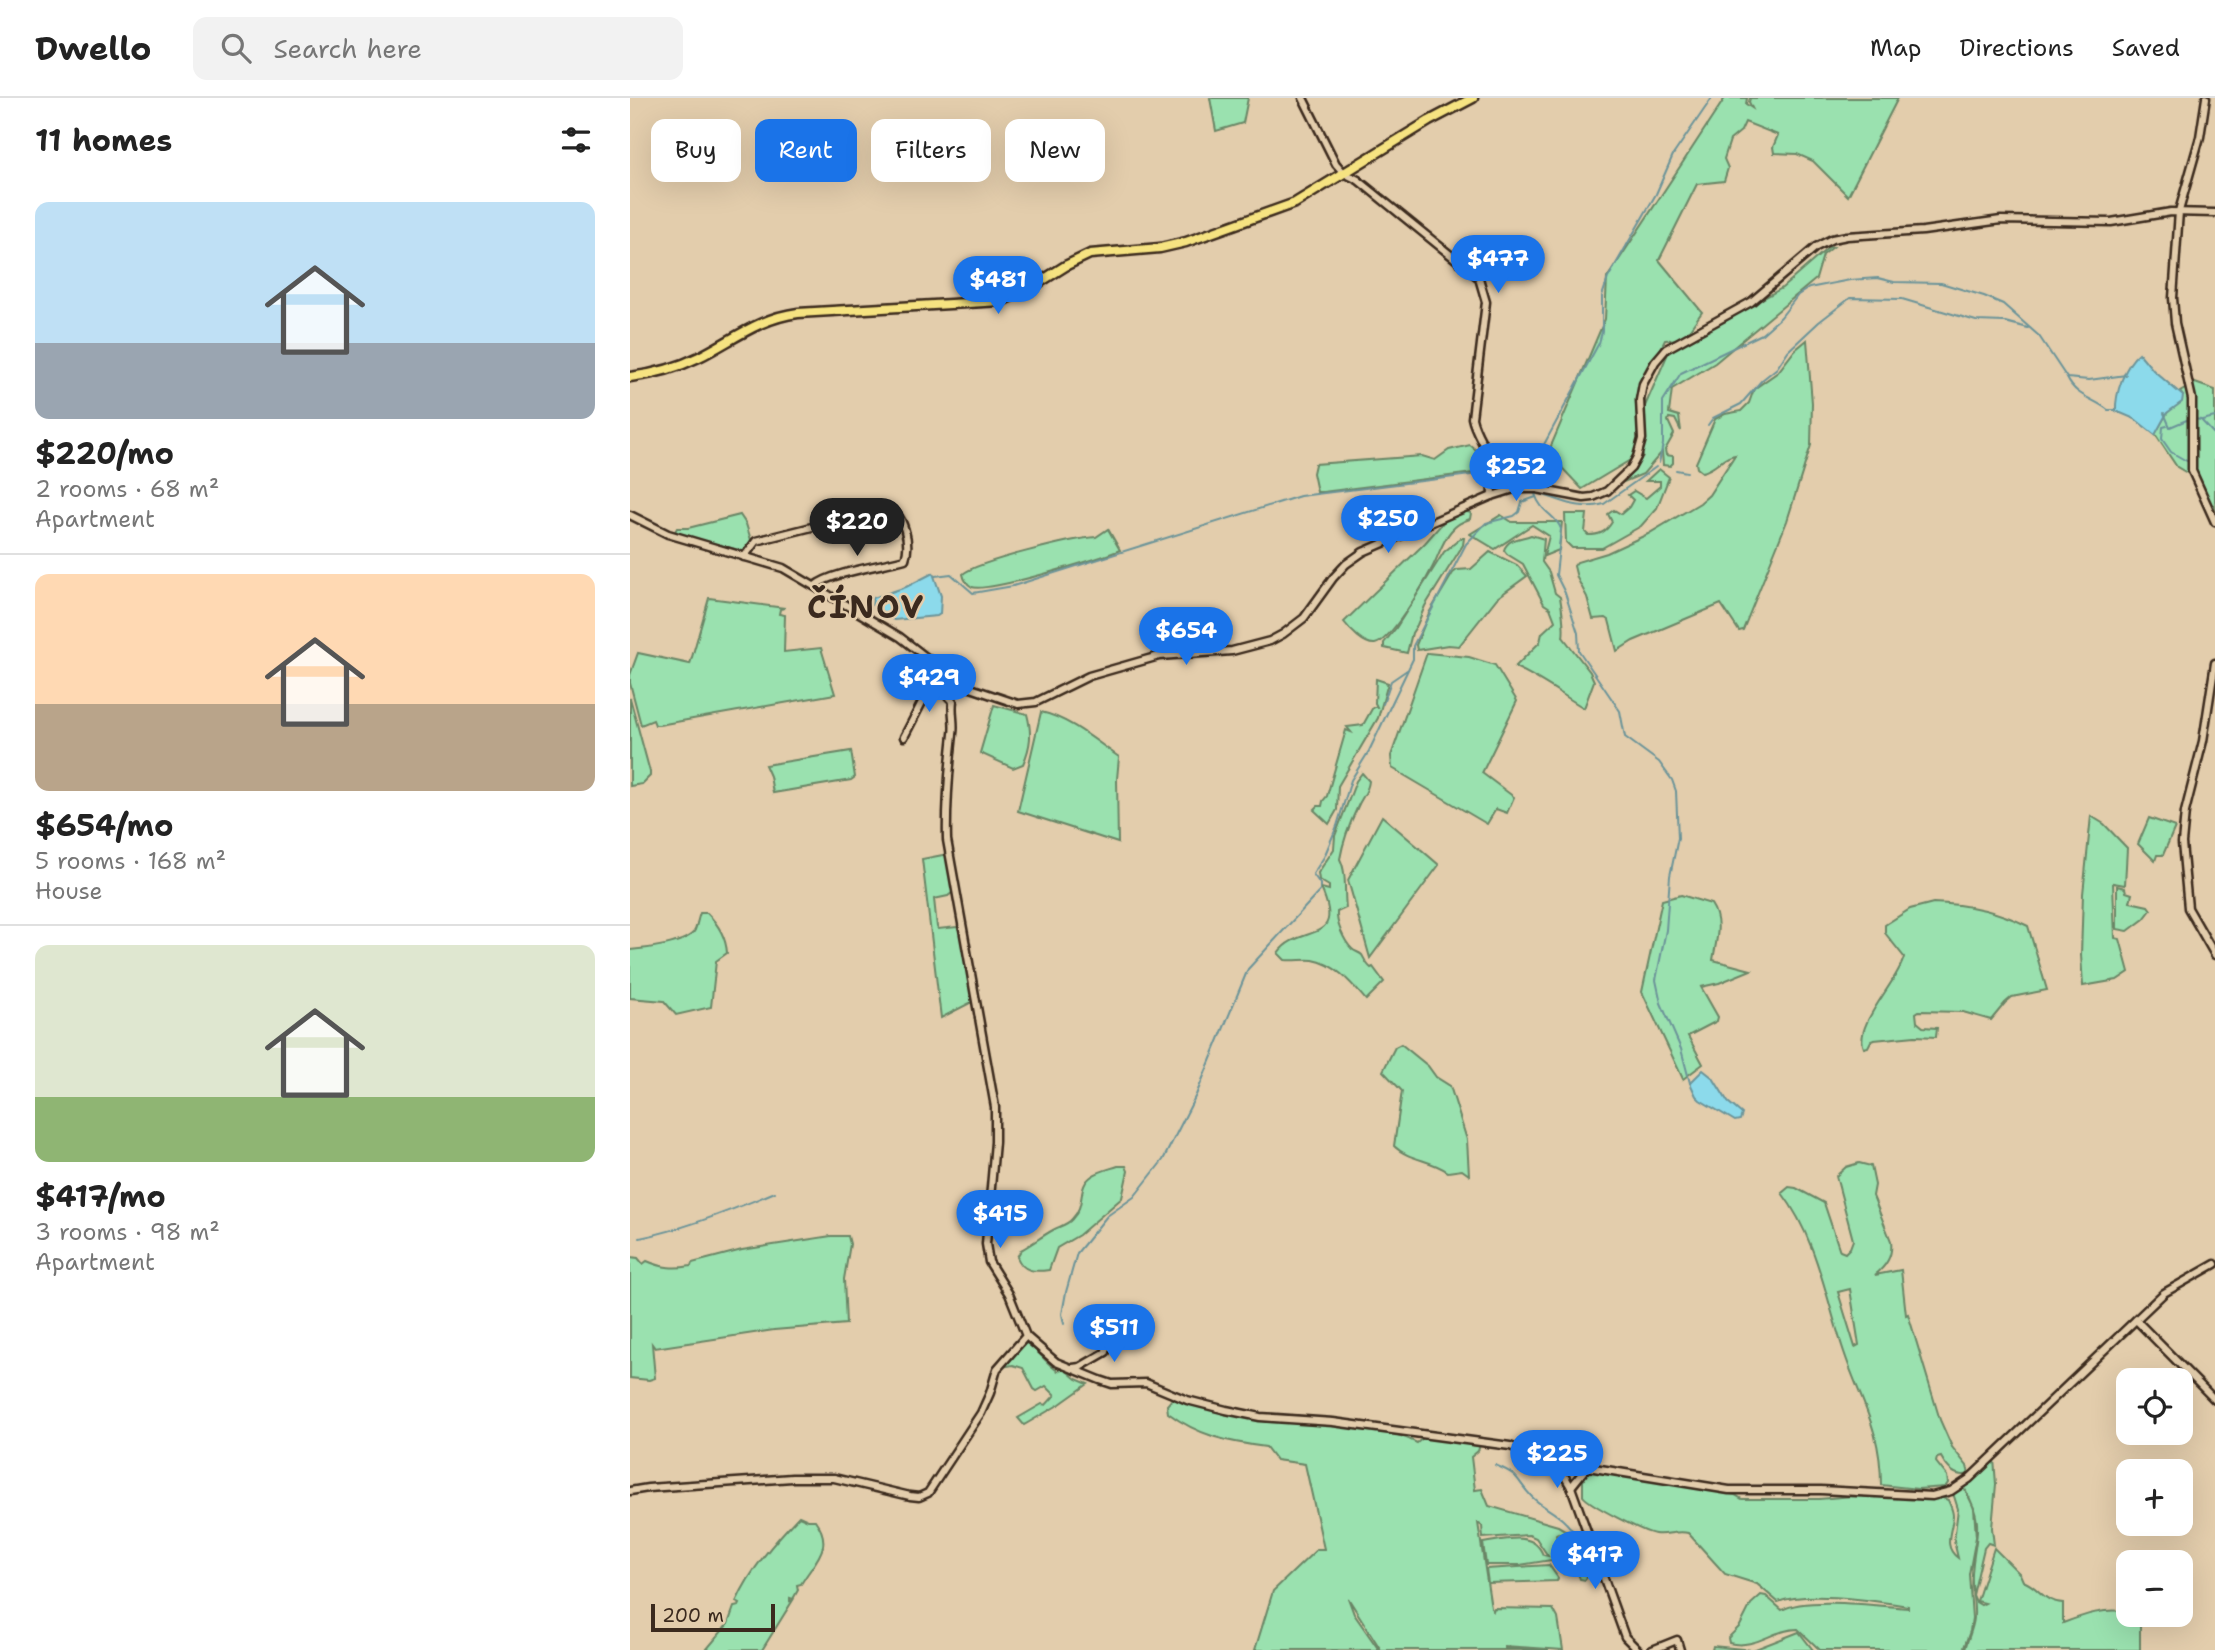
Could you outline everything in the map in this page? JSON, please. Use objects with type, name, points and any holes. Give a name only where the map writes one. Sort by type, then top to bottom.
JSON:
[{"type":"main road","points":[[630,377],[683,364],[753,325],[786,314],[1001,300],[1032,287],[1090,254],[1160,247],[1213,234],[1295,203],[1429,121],[1473,98]]},
{"type":"street","points":[[1303,98],[1336,164],[1344,173],[1358,180],[1479,278],[1486,302],[1472,418],[1493,470],[1492,496]]},
{"type":"street","points":[[2206,98],[2200,137],[2179,211],[2173,306],[2193,406],[2191,466],[2215,522]]},
{"type":"street","points":[[933,681],[957,693],[1031,703],[1089,676],[1159,656],[1233,651],[1258,646],[1283,634],[1304,618],[1333,578],[1363,552],[1514,489],[1546,490],[1584,498],[1607,491],[1631,468],[1640,448],[1640,400],[1643,384],[1666,349],[1751,302],[1816,247],[1832,239],[1923,231],[2001,220],[2125,221],[2179,211],[2215,213]]},
{"type":"street","points":[[744,557],[757,541],[888,508],[895,511],[908,545],[905,559],[839,576],[815,586]]},
{"type":"street","points":[[630,515],[668,534],[783,568],[900,637],[939,669],[957,693]]},
{"type":"street","points":[[2215,663],[2203,741],[2185,813],[2182,843],[2188,908],[2215,955]]},
{"type":"street","points":[[904,737],[939,669]]},
{"type":"street","points":[[957,693],[952,713],[954,730],[948,768],[947,840],[995,1107],[996,1142],[986,1244],[989,1262],[1009,1294],[1026,1336],[1047,1355],[1071,1368],[1112,1384],[1127,1382],[1154,1385],[1187,1400],[1261,1417],[1333,1422],[1510,1446],[1545,1460],[1729,1490],[1821,1490],[1923,1496],[1941,1494],[1969,1479],[2164,1293],[2215,1264]]},
{"type":"street","points":[[1071,1368],[1080,1367],[1106,1353],[1107,1337],[1116,1316]]},
{"type":"street","points":[[2136,1320],[2215,1400]]},
{"type":"street","points":[[630,1491],[710,1483],[834,1478],[910,1496],[923,1496],[928,1493],[981,1413],[997,1369],[1026,1336]]},
{"type":"street","points":[[1545,1460],[1565,1477],[1571,1487],[1625,1637],[1638,1650]]},
{"type":"street","points":[[1571,1487],[1587,1467]]},
{"type":"street","points":[[1652,1650],[1677,1640],[1680,1650]]},
{"type":"green space","points":[[1210,98],[1248,98],[1243,123],[1216,131]]},
{"type":"green space","points":[[1725,98],[1747,98],[1746,104],[1752,108],[1750,98],[1898,98],[1848,196],[1813,161],[1797,154],[1774,153],[1773,147],[1778,135],[1745,122],[1741,131],[1730,140],[1724,159],[1728,168],[1724,181],[1697,184],[1659,260],[1702,312],[1683,339],[1665,340],[1645,381],[1644,425],[1645,406],[1669,351],[1782,288],[1829,247],[1833,247],[1823,255],[1816,279],[1715,363],[1672,389],[1669,413],[1679,416],[1681,431],[1675,419],[1669,418],[1674,434],[1665,450],[1666,455],[1673,456],[1670,466],[1663,465],[1662,452],[1643,474],[1621,483],[1643,456],[1642,453],[1582,489],[1548,453],[1605,319],[1607,278]]},
{"type":"green space","points":[[1807,340],[1812,403],[1811,445],[1787,521],[1743,630],[1739,631],[1721,604],[1633,641],[1617,651],[1609,620],[1593,619],[1574,566],[1577,562],[1607,553],[1648,534],[1709,495],[1735,455],[1707,471],[1702,472],[1697,468],[1696,463],[1715,419],[1741,411],[1749,403],[1754,389],[1778,372],[1795,350]]},
{"type":"green space","points":[[2195,383],[2215,390],[2215,511],[2197,479],[2177,467],[2155,434],[2167,413],[2183,396],[2180,392]]},
{"type":"green space","points":[[1470,445],[1483,456],[1485,468],[1481,472],[1317,492],[1313,473],[1315,464],[1422,456],[1435,460],[1449,450]]},
{"type":"green space","points":[[1659,469],[1669,477],[1657,508],[1641,526],[1602,548],[1572,548],[1566,542],[1565,514],[1587,514],[1585,532],[1588,535],[1602,532],[1612,522],[1608,514],[1614,510],[1621,514],[1629,507],[1633,500],[1628,495],[1634,491],[1646,498],[1660,486],[1660,481],[1646,481]]},
{"type":"green space","points":[[1464,511],[1471,513],[1470,519],[1457,525],[1448,535],[1421,587],[1389,634],[1381,641],[1371,644],[1350,629],[1344,622],[1446,519]]},
{"type":"green space","points":[[740,515],[751,540],[748,548],[743,551],[674,533],[677,528],[688,528]]},
{"type":"green space","points":[[1501,515],[1512,522],[1562,522],[1559,550],[1544,556],[1549,536],[1532,525],[1495,549],[1470,534]]},
{"type":"green space","points":[[1108,529],[1120,550],[1091,560],[999,585],[972,587],[963,576],[986,563],[1048,546],[1096,537]]},
{"type":"green space","points":[[1531,535],[1544,539],[1542,562],[1549,572],[1555,593],[1560,597],[1563,637],[1594,681],[1584,708],[1515,667],[1540,642],[1542,633],[1555,621],[1523,564],[1504,550],[1512,541]]},
{"type":"green space","points":[[1464,538],[1463,545],[1425,606],[1412,633],[1407,653],[1384,648],[1384,643],[1444,552]]},
{"type":"green space","points":[[1490,552],[1517,565],[1527,576],[1497,598],[1459,646],[1417,650],[1416,645],[1429,613],[1453,573],[1471,569]]},
{"type":"green space","points":[[709,598],[785,608],[780,609],[779,614],[785,615],[784,652],[821,648],[835,694],[659,725],[655,725],[653,720],[641,725],[630,683],[638,653],[690,664]]},
{"type":"green space","points":[[1427,653],[1469,657],[1495,665],[1517,701],[1482,773],[1514,797],[1507,813],[1496,809],[1487,824],[1392,768],[1391,756]]},
{"type":"green space","points":[[1376,679],[1388,683],[1378,718],[1338,786],[1337,810],[1329,824],[1314,810],[1322,806],[1327,796],[1346,730],[1351,732],[1347,727],[1363,725],[1373,707],[1377,707]]},
{"type":"green space","points":[[630,698],[650,776],[642,784],[630,786]]},
{"type":"green space","points":[[994,705],[1027,714],[1030,733],[1028,751],[1023,764],[1013,768],[980,753]]},
{"type":"green space","points":[[1041,712],[1072,725],[1119,757],[1118,843],[1018,811]]},
{"type":"green space","points":[[851,751],[855,777],[851,780],[773,793],[765,765]]},
{"type":"green space","points":[[1362,773],[1369,781],[1341,852],[1346,908],[1337,912],[1337,916],[1341,932],[1349,946],[1362,955],[1384,982],[1366,1000],[1343,975],[1329,966],[1313,960],[1285,960],[1278,953],[1297,938],[1317,931],[1324,926],[1328,918],[1321,888],[1329,890],[1329,886],[1319,880],[1318,873],[1334,849],[1335,836],[1356,781]]},
{"type":"green space","points":[[1382,816],[1439,865],[1370,958],[1348,880]]},
{"type":"green space","points":[[2091,816],[2104,824],[2127,848],[2125,885],[2113,883],[2115,938],[2120,939],[2129,972],[2117,980],[2083,986],[2083,894]]},
{"type":"green space","points":[[2149,818],[2175,827],[2163,855],[2157,855],[2155,861],[2138,844]]},
{"type":"green space","points":[[948,854],[953,892],[934,899],[937,927],[957,927],[959,930],[974,1001],[941,1018],[922,859]]},
{"type":"green space","points":[[2117,886],[2132,894],[2130,902],[2148,906],[2151,910],[2128,931],[2117,929]]},
{"type":"green space","points":[[1681,895],[1711,904],[1715,911],[1718,932],[1713,960],[1751,970],[1701,987],[1718,1017],[1717,1021],[1688,1036],[1703,1064],[1683,1079],[1642,992],[1662,900]]},
{"type":"green space","points":[[1933,903],[1982,909],[2028,926],[2047,990],[2012,997],[1991,1020],[1963,1012],[1919,1011],[1916,1013],[1917,1022],[1923,1027],[1937,1028],[1936,1037],[1874,1040],[1864,1048],[1862,1039],[1870,1016],[1904,957],[1885,933],[1885,925],[1910,909]]},
{"type":"green space","points":[[700,913],[707,913],[718,926],[727,953],[716,961],[711,1007],[676,1015],[664,1001],[630,998],[630,950],[684,939],[695,930]]},
{"type":"green space","points":[[1401,1044],[1428,1066],[1436,1077],[1450,1086],[1467,1140],[1469,1175],[1462,1170],[1448,1172],[1394,1146],[1402,1091],[1383,1071],[1395,1047]]},
{"type":"green space","points":[[1859,1163],[1871,1166],[1875,1185],[1873,1196],[1891,1241],[1888,1260],[1875,1275],[1901,1270],[1906,1315],[1908,1314],[1940,1420],[1952,1447],[1967,1466],[1969,1474],[1960,1475],[1949,1468],[1941,1457],[1937,1458],[1936,1462],[1947,1476],[1948,1483],[1945,1487],[1918,1489],[1881,1485],[1878,1447],[1869,1416],[1844,1352],[1812,1250],[1794,1211],[1782,1193],[1789,1187],[1796,1188],[1824,1203],[1840,1251],[1845,1253],[1853,1240],[1836,1176],[1846,1167]],"holes":[[[1850,1289],[1859,1345],[1855,1347],[1838,1292]]]},
{"type":"green space","points":[[1118,1166],[1126,1166],[1128,1171],[1122,1198],[1079,1235],[1057,1248],[1049,1270],[1034,1271],[1022,1266],[1017,1257],[1021,1250],[1068,1223],[1077,1213],[1087,1180]]},
{"type":"green space","points":[[831,1236],[848,1236],[850,1244],[844,1279],[846,1324],[774,1330],[655,1348],[652,1344],[655,1378],[630,1378],[630,1257],[638,1258],[643,1264],[647,1261],[674,1268],[685,1267],[742,1250]]},
{"type":"green space","points":[[1024,1342],[1058,1371],[1063,1368],[1076,1379],[1088,1384],[1024,1425],[1018,1418],[1042,1404],[1046,1405],[1055,1395],[1046,1386],[1037,1391],[1034,1389],[1023,1368],[1013,1365],[1002,1367]]},
{"type":"green space","points":[[1173,1398],[1187,1403],[1295,1420],[1378,1430],[1417,1443],[1424,1437],[1480,1445],[1471,1457],[1475,1490],[1482,1489],[1489,1506],[1558,1526],[1572,1535],[1583,1553],[1587,1577],[1585,1580],[1580,1579],[1564,1535],[1558,1533],[1558,1544],[1571,1567],[1570,1571],[1564,1574],[1551,1560],[1520,1565],[1486,1565],[1483,1543],[1500,1540],[1526,1539],[1539,1547],[1543,1555],[1548,1556],[1536,1538],[1529,1535],[1483,1538],[1482,1526],[1478,1523],[1493,1611],[1494,1608],[1553,1609],[1558,1618],[1563,1650],[1505,1646],[1549,1650],[1381,1650],[1348,1598],[1354,1614],[1379,1650],[1255,1650],[1273,1591],[1317,1549],[1324,1549],[1305,1464],[1276,1460],[1266,1447],[1226,1440],[1191,1427],[1168,1413],[1167,1405]]},
{"type":"green space","points":[[1994,1459],[1994,1545],[1988,1543],[1984,1548],[1973,1595],[1976,1602],[1981,1605],[1985,1603],[1977,1601],[1994,1548],[2020,1574],[2023,1581],[2050,1600],[2063,1603],[2063,1623],[2103,1611],[2116,1611],[2116,1627],[2140,1627],[2140,1650],[1965,1650],[1974,1618],[1972,1574],[1977,1532],[1974,1510],[1976,1537],[1969,1574],[1972,1618],[1963,1650],[1820,1650],[1798,1629],[1780,1632],[1756,1642],[1738,1644],[1729,1643],[1728,1638],[1740,1626],[1751,1604],[1761,1595],[1782,1610],[1793,1606],[1825,1603],[1908,1606],[1823,1597],[1778,1602],[1757,1584],[1725,1574],[1688,1533],[1649,1532],[1596,1505],[1583,1496],[1583,1481],[1589,1470],[1593,1470],[1735,1495],[1742,1499],[1853,1496],[1943,1498],[1948,1500],[1953,1516],[1950,1549],[1958,1558],[1954,1541],[1958,1509],[1953,1493],[1972,1481]]},
{"type":"green space","points":[[799,1516],[815,1520],[821,1530],[823,1546],[801,1584],[797,1585],[798,1590],[793,1599],[790,1598],[790,1601],[793,1600],[762,1650],[706,1650],[728,1624],[734,1607],[739,1606],[736,1602],[756,1567]]},
{"type":"green space","points":[[1549,1565],[1558,1578],[1557,1581],[1488,1583],[1486,1569]]},
{"type":"green space","points":[[1799,1632],[1813,1650],[1753,1650]]},
{"type":"green space","points":[[1713,1646],[1753,1650],[1712,1650]]},
{"type":"water","points":[[2139,353],[2153,370],[2183,396],[2182,402],[2167,413],[2155,435],[2135,419],[2116,411],[2122,380],[2129,364]]},
{"type":"water","points":[[933,573],[941,596],[940,614],[937,616],[894,620],[872,605],[873,598],[906,587]]},
{"type":"water","points":[[1703,1070],[1713,1078],[1728,1102],[1742,1114],[1740,1120],[1735,1121],[1696,1096],[1690,1083]]},
{"type":"waterway","points":[[1656,467],[1604,504],[1596,506],[1580,506],[1541,494],[1541,450],[1599,343],[1602,332],[1602,296],[1608,278],[1656,194],[1673,155],[1712,98]]},
{"type":"waterway","points":[[1659,463],[1663,444],[1663,401],[1681,373],[1762,334],[1781,317],[1798,295],[1809,288],[1850,280],[1878,278],[1894,282],[1941,283],[1984,296],[2003,304],[2039,336],[2067,378],[2089,380],[2126,375]]},
{"type":"waterway","points":[[1708,425],[1713,418],[1741,404],[1762,380],[1777,368],[1788,351],[1850,298],[1902,299],[1976,321],[2005,322],[2028,328]]},
{"type":"waterway","points":[[2067,378],[2080,393],[2108,410],[2116,410]]},
{"type":"waterway","points":[[2164,413],[2170,427],[2189,419]]},
{"type":"waterway","points":[[2202,420],[2215,417]]},
{"type":"waterway","points":[[2195,419],[2201,420],[2215,435]]},
{"type":"waterway","points":[[2167,426],[2163,427],[2162,439],[2171,452],[2190,463]]},
{"type":"waterway","points":[[1497,472],[1540,460]]},
{"type":"waterway","points":[[1523,486],[1523,479],[1541,469]]},
{"type":"waterway","points":[[1676,470],[1687,472]]},
{"type":"waterway","points":[[935,576],[951,574],[973,593],[1013,586],[1300,496],[1487,473]]},
{"type":"waterway","points":[[1522,492],[1540,494]]},
{"type":"waterway","points":[[1535,494],[1541,506],[1561,529],[1556,575],[1578,633],[1579,651],[1620,711],[1625,737],[1659,762],[1672,780],[1676,791],[1678,838],[1670,876],[1666,930],[1656,980],[1661,1003],[1681,1049],[1690,1083]]},
{"type":"waterway","points":[[1064,1324],[1062,1314],[1066,1292],[1077,1253],[1107,1216],[1134,1197],[1163,1160],[1196,1095],[1248,969],[1320,891],[1320,884],[1313,874],[1324,857],[1337,826],[1351,780],[1369,751],[1413,659],[1413,646],[1466,544],[1486,523],[1514,516],[1519,512],[1522,502],[1536,497]]},
{"type":"waterway","points":[[1383,704],[1391,681],[1407,670]]},
{"type":"waterway","points":[[640,1238],[674,1230],[775,1192]]},
{"type":"waterway","points":[[1495,1465],[1514,1475],[1532,1497],[1563,1520],[1591,1560]]},
{"type":"district","name":"ČÍNOV","points":[[866,606]]}]
